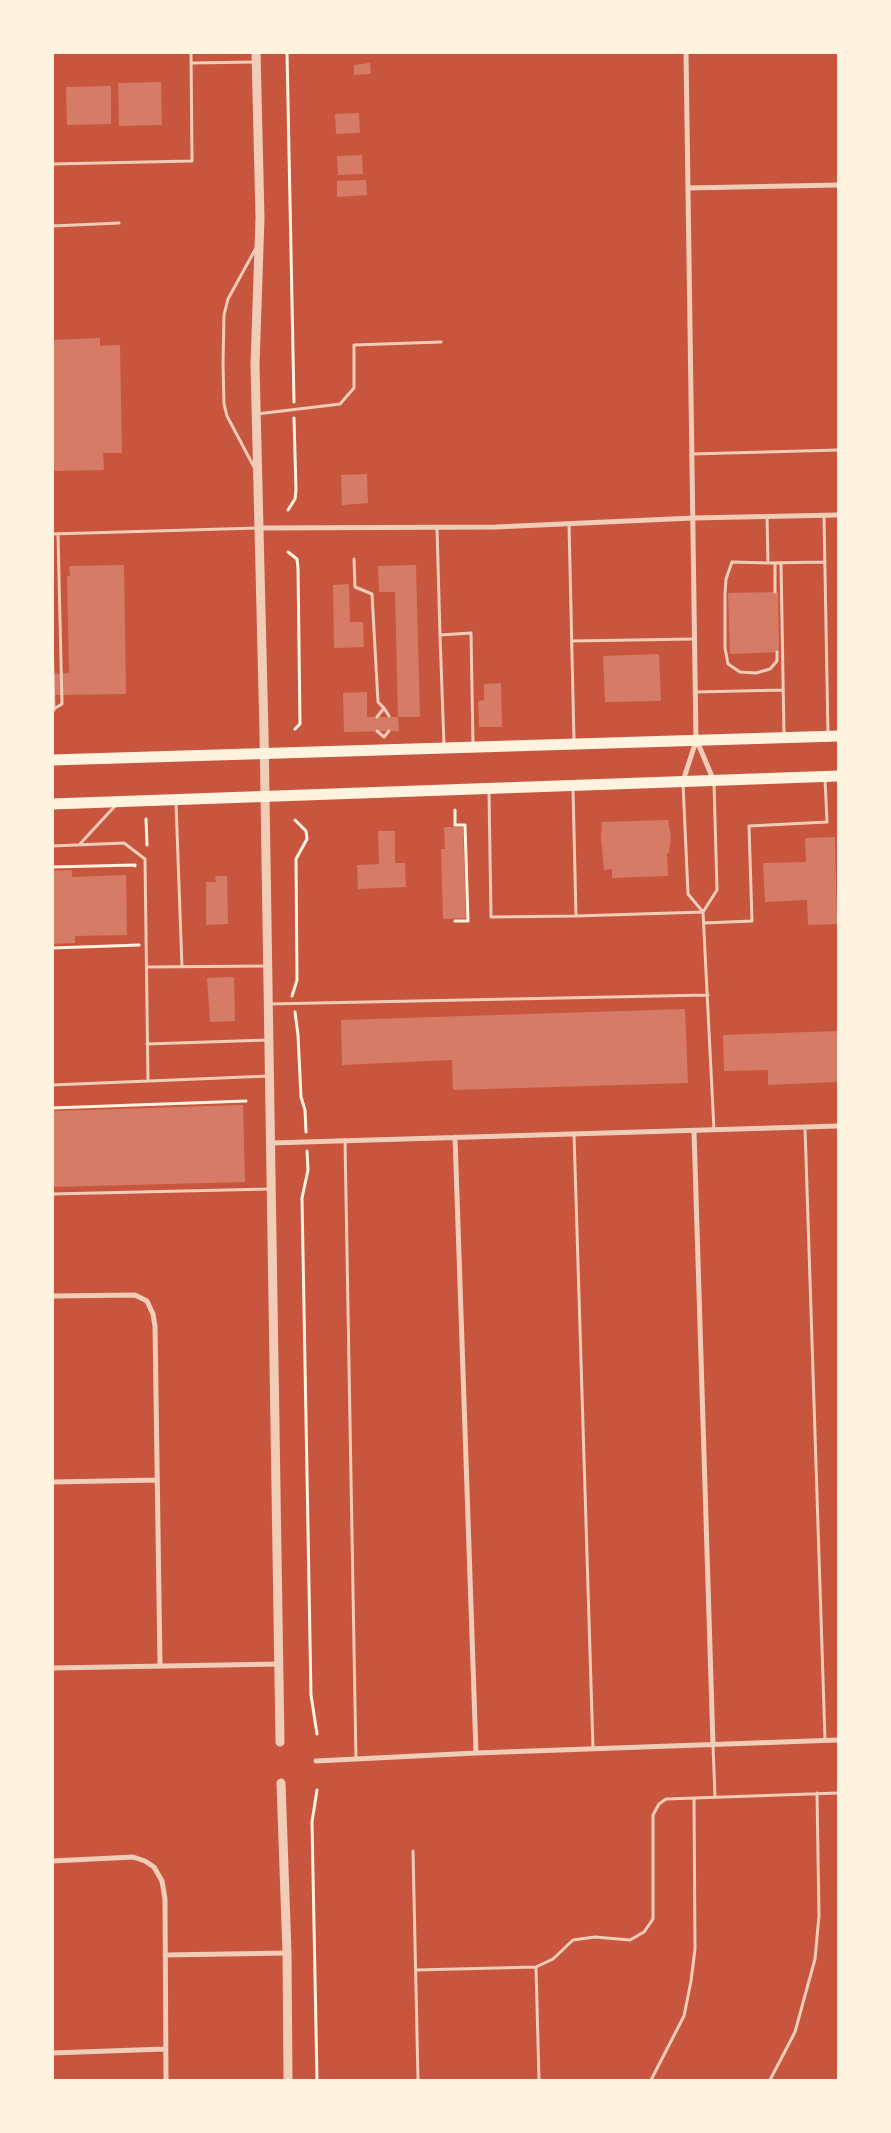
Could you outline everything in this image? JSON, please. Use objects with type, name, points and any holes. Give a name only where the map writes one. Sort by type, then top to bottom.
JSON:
[{"type":"main road","points":[[52,760],[833,736]]},
{"type":"main road","points":[[52,804],[838,776]]},
{"type":"street","points":[[683,781],[696,741],[686,52]]},
{"type":"street","points":[[256,57],[259,243],[255,365],[264,754],[280,1742]]},
{"type":"street","points":[[688,188],[838,186]]},
{"type":"street","points":[[259,528],[437,528],[693,518],[838,515]]},
{"type":"street","points":[[696,741],[714,780]]},
{"type":"street","points":[[271,1143],[838,1126]]},
{"type":"street","points":[[694,1131],[713,1744]]},
{"type":"street","points":[[454,1137],[476,1753]]},
{"type":"street","points":[[52,1296],[135,1295],[146,1301],[153,1314],[155,1326],[160,1665]]},
{"type":"street","points":[[52,1482],[156,1480]]},
{"type":"street","points":[[52,1668],[279,1664]]},
{"type":"street","points":[[316,1761],[476,1753],[838,1740]]},
{"type":"street","points":[[281,1783],[287,1954],[288,2080]]},
{"type":"street","points":[[52,1861],[133,1857],[145,1860],[154,1868],[162,1881],[165,1899],[166,2080]]},
{"type":"street","points":[[165,1955],[287,1954]]},
{"type":"street","points":[[52,2053],[166,2050]]},
{"type":"lane","points":[[52,164],[192,161],[191,52]]},
{"type":"lane","points":[[191,63],[256,57]]},
{"type":"lane","points":[[52,226],[119,223]]},
{"type":"lane","points":[[258,474],[227,416],[224,404],[222,363],[224,315],[228,299],[259,243]]},
{"type":"lane","points":[[257,414],[340,404],[354,388],[354,346],[442,342]]},
{"type":"lane","points":[[692,454],[838,450]]},
{"type":"lane","points":[[824,515],[824,562],[833,736]]},
{"type":"lane","points":[[767,516],[768,563]]},
{"type":"lane","points":[[569,524],[574,744]]},
{"type":"lane","points":[[52,534],[259,528]]},
{"type":"lane","points":[[437,528],[444,748]]},
{"type":"lane","points":[[53,710],[62,704],[58,534]]},
{"type":"lane","points":[[354,559],[355,586],[372,594],[378,702],[389,716]]},
{"type":"lane","points":[[777,652],[777,661],[770,669],[756,673],[740,672],[732,669],[728,664],[725,654],[724,594],[732,562],[824,562]]},
{"type":"lane","points":[[775,563],[775,592]]},
{"type":"lane","points":[[781,563],[784,738]]},
{"type":"lane","points":[[440,635],[470,632],[473,748]]},
{"type":"lane","points":[[52,636],[53,710]]},
{"type":"lane","points":[[572,642],[695,639]]},
{"type":"lane","points":[[696,692],[783,690]]},
{"type":"lane","points":[[377,717],[384,708]]},
{"type":"lane","points":[[384,736],[390,731]]},
{"type":"lane","points":[[378,732],[384,736]]},
{"type":"lane","points":[[384,736],[384,750]]},
{"type":"lane","points":[[704,923],[752,922],[749,826],[827,822],[825,777]]},
{"type":"lane","points":[[703,912],[717,890],[714,780]]},
{"type":"lane","points":[[683,781],[688,894],[703,912],[704,923],[714,1130]]},
{"type":"lane","points":[[573,786],[576,916]]},
{"type":"lane","points":[[489,789],[491,917],[703,912]]},
{"type":"lane","points":[[176,800],[182,967]]},
{"type":"lane","points":[[78,845],[119,802]]},
{"type":"lane","points":[[52,846],[124,843],[145,859],[148,1081]]},
{"type":"lane","points":[[147,967],[267,966]]},
{"type":"lane","points":[[268,1004],[708,995]]},
{"type":"lane","points":[[147,1044],[269,1040]]},
{"type":"lane","points":[[52,1084],[269,1076]]},
{"type":"lane","points":[[805,1127],[825,1741]]},
{"type":"lane","points":[[574,1134],[594,1749]]},
{"type":"lane","points":[[345,1140],[356,1759]]},
{"type":"lane","points":[[52,1194],[271,1189]]},
{"type":"lane","points":[[713,1744],[715,1797]]},
{"type":"lane","points":[[770,2080],[795,2032],[815,1959],[819,1916],[817,1793]]},
{"type":"lane","points":[[416,1970],[536,1967],[553,1959],[573,1940],[595,1937],[630,1940],[644,1932],[653,1919],[653,1815],[659,1804],[666,1799],[838,1793]]},
{"type":"lane","points":[[651,2080],[684,2016],[691,1981],[695,1949],[694,1798]]},
{"type":"lane","points":[[413,1851],[418,2080]]},
{"type":"lane","points":[[536,1967],[539,2080]]},
{"type":"path","points":[[287,52],[296,490],[295,499],[288,510]]},
{"type":"path","points":[[288,552],[297,559],[298,568],[300,724],[295,729]]},
{"type":"path","points":[[455,810],[455,825],[465,825],[468,921],[455,921]]},
{"type":"path","points":[[146,820],[147,845]]},
{"type":"path","points":[[295,820],[306,832],[307,839],[296,859],[297,980],[292,995],[298,1035],[301,1097],[305,1110],[308,1170],[302,1198],[311,1695],[317,1734]]},
{"type":"path","points":[[52,868],[135,865]]},
{"type":"path","points":[[52,948],[139,945]]},
{"type":"path","points":[[52,1108],[246,1101]]},
{"type":"path","points":[[317,1790],[312,1822],[317,2080]]},
{"type":"building","points":[[370,63],[371,74],[354,75],[354,65]]},
{"type":"building","points":[[161,82],[162,125],[119,126],[118,83]]},
{"type":"building","points":[[111,86],[111,124],[67,125],[66,87]]},
{"type":"building","points":[[359,113],[360,133],[336,134],[335,114]]},
{"type":"building","points":[[362,155],[363,174],[338,175],[337,156]]},
{"type":"building","points":[[366,180],[367,195],[337,197],[337,181]]},
{"type":"building","points":[[100,338],[100,346],[120,345],[122,453],[103,453],[104,470],[52,471],[52,340]]},
{"type":"building","points":[[367,474],[368,503],[342,505],[341,475]]},
{"type":"building","points":[[124,565],[126,694],[52,695],[52,674],[69,673],[67,576],[70,576],[69,566]]},
{"type":"building","points":[[416,565],[420,717],[398,717],[395,592],[379,592],[378,566]]},
{"type":"building","points":[[349,584],[350,622],[363,622],[364,647],[334,648],[333,585]]},
{"type":"building","points":[[778,592],[779,652],[730,654],[728,593]]},
{"type":"building","points":[[659,654],[661,701],[605,702],[603,656]]},
{"type":"building","points":[[501,683],[502,727],[479,727],[478,701],[484,700],[484,684]]},
{"type":"building","points":[[367,692],[367,717],[398,717],[399,731],[344,732],[343,693]]},
{"type":"building","points":[[668,820],[671,836],[669,853],[667,853],[668,876],[612,878],[612,869],[604,870],[601,838],[602,822]]},
{"type":"building","points":[[444,827],[463,827],[466,918],[443,919],[441,849],[445,849]]},
{"type":"building","points":[[378,831],[395,831],[395,863],[405,863],[406,887],[358,889],[357,865],[379,864]]},
{"type":"building","points":[[835,837],[837,924],[808,925],[807,900],[765,902],[763,863],[806,862],[805,838]]},
{"type":"building","points":[[72,870],[72,877],[126,875],[127,935],[75,936],[75,943],[52,944],[52,871]]},
{"type":"building","points":[[215,876],[227,876],[228,924],[206,925],[206,882],[216,882]]},
{"type":"building","points":[[234,977],[235,1021],[210,1022],[207,978]]},
{"type":"building","points":[[685,1009],[688,1083],[453,1090],[452,1060],[342,1065],[341,1020]]},
{"type":"building","points":[[838,1031],[838,1082],[768,1085],[768,1070],[724,1071],[723,1035]]},
{"type":"building","points":[[243,1105],[245,1182],[52,1187],[52,1111]]}]
